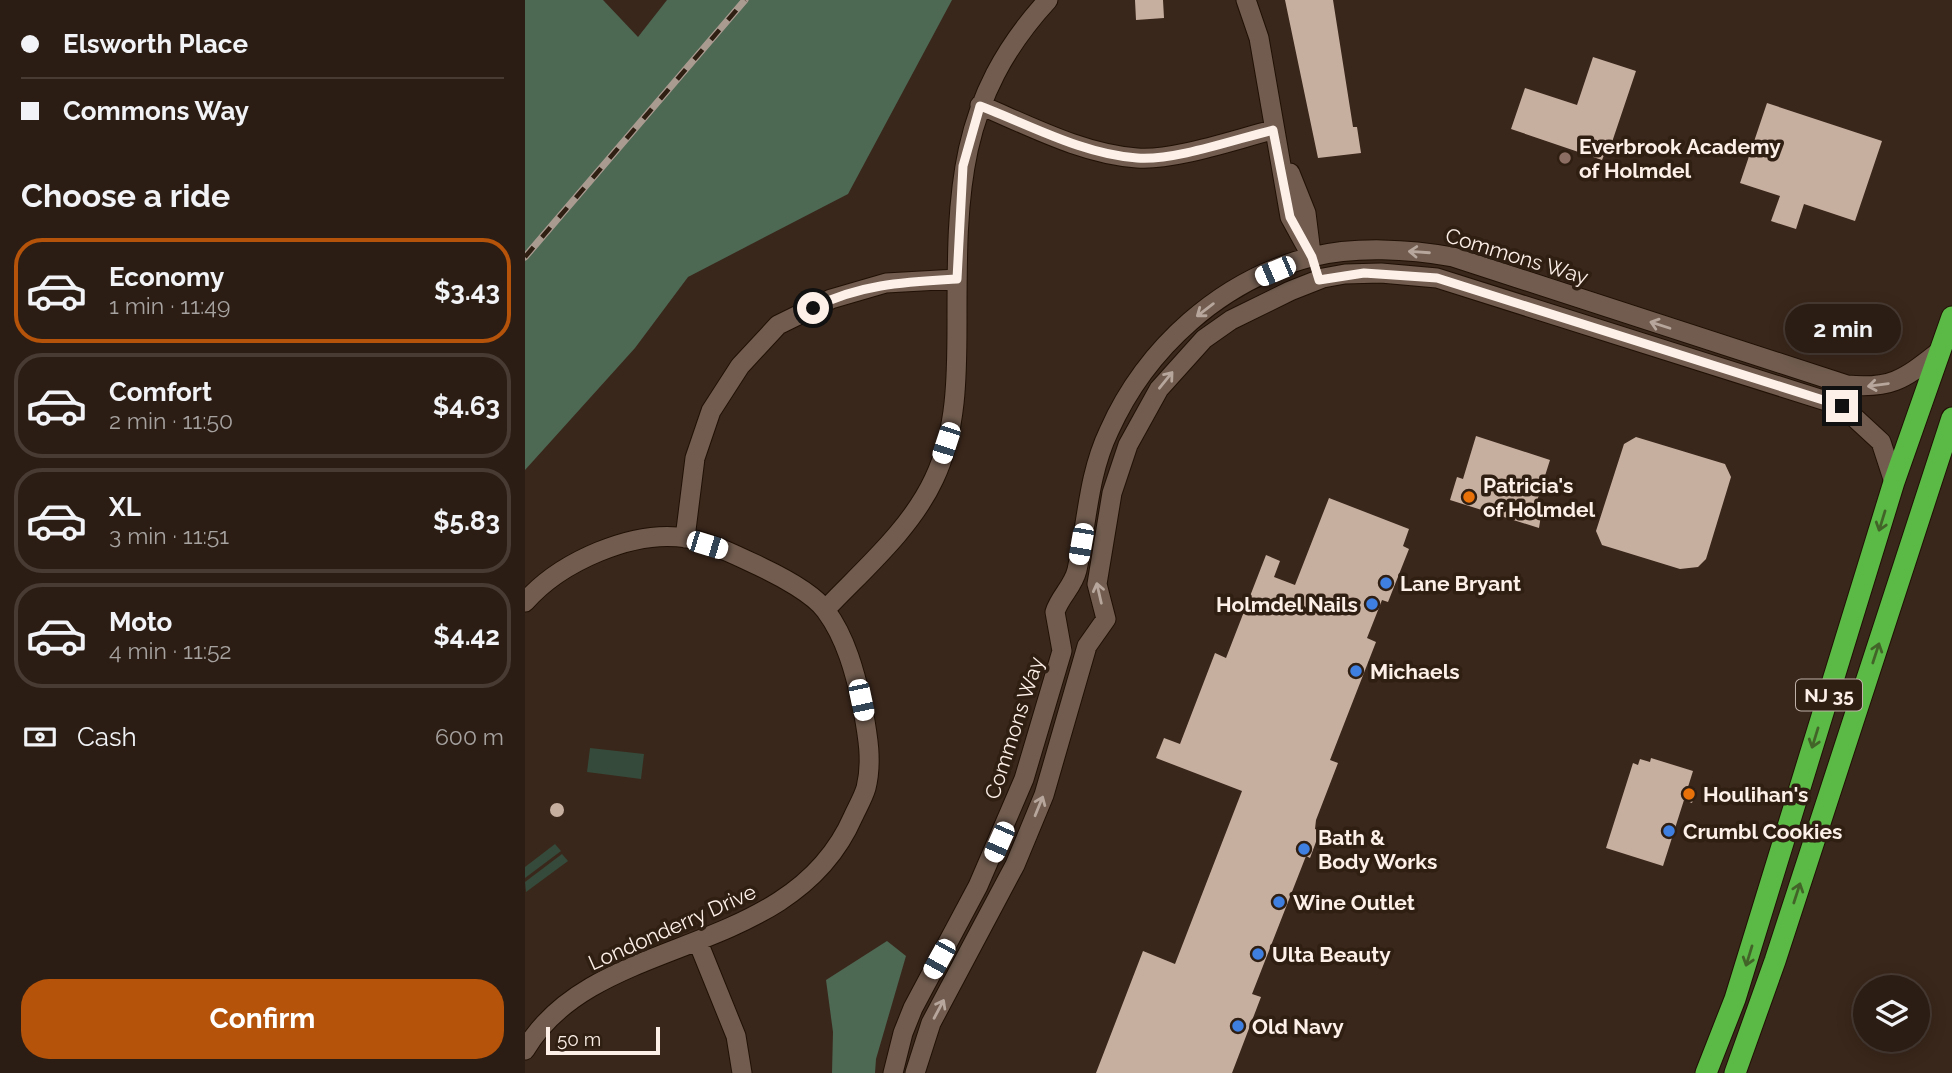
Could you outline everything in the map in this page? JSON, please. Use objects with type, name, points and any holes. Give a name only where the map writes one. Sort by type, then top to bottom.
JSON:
[{"type":"highway","name":"NJ 35","points":[[1706,1073],[1735,999],[1894,482],[1936,354],[1952,317]]},
{"type":"highway","name":"NJ 35","points":[[1735,1073],[1775,961],[1952,418]]},
{"type":"street","points":[[826,609],[897,535],[934,480],[951,425],[957,362],[957,279],[963,166],[980,106],[1002,61],[1048,0]]},
{"type":"street","points":[[1246,0],[1259,38],[1273,130],[1306,213],[1312,257],[1319,280]]},
{"type":"street","points":[[980,106],[1093,150],[1139,158],[1185,152],[1273,130]]},
{"type":"street","name":"Commons Way","points":[[893,1073],[902,1033],[913,1008],[978,886],[1029,767],[1062,651],[1055,612],[1074,580],[1096,466],[1122,403],[1156,355],[1200,314],[1254,280],[1312,257],[1399,251],[1453,257],[1847,386],[1875,387],[1903,380],[1936,354]]},
{"type":"street","name":"Commons Way","points":[[915,1073],[931,1023],[1015,865],[1044,795],[1087,646],[1105,623],[1106,615],[1097,584],[1108,517],[1120,467],[1142,416],[1159,388],[1204,339],[1257,305],[1319,280],[1364,273],[1437,278],[1842,406],[1881,442],[1894,482]]},
{"type":"street","points":[[685,538],[695,458],[711,411],[740,366],[778,325],[831,299],[886,283],[957,279]]},
{"type":"street","name":"Londonderry Drive","points":[[525,602],[573,562],[627,541],[685,538],[729,552],[782,577],[826,609],[846,647],[869,741],[866,788],[842,841],[804,884],[764,913],[637,965],[582,992],[533,1036],[525,1050]]},
{"type":"street","points":[[698,942],[736,1036],[742,1073]]},
{"type":"green space","points":[[525,0],[603,0],[638,37],[667,0],[952,0],[848,194],[688,277],[635,348],[525,470]]},
{"type":"green space","points":[[590,748],[644,754],[641,779],[587,772]]},
{"type":"green space","points":[[555,844],[561,851],[525,878],[525,867]]},
{"type":"green space","points":[[562,854],[568,861],[526,892],[525,882]]},
{"type":"green space","points":[[887,941],[906,956],[876,1059],[875,1073],[832,1073],[833,1032],[826,980]]},
{"type":"building","points":[[1135,0],[1163,0],[1164,18],[1136,20]]},
{"type":"building","points":[[1285,0],[1333,0],[1353,127],[1357,127],[1361,153],[1318,158]]},
{"type":"building","points":[[1593,57],[1636,71],[1609,151],[1606,150],[1602,160],[1511,129],[1525,88],[1577,105]]},
{"type":"building","points":[[1767,103],[1882,141],[1855,221],[1804,204],[1796,229],[1771,221],[1780,196],[1740,183]]},
{"type":"building","points":[[1476,436],[1550,460],[1537,501],[1543,503],[1539,528],[1450,500],[1457,477],[1463,479]]},
{"type":"building","points":[[1636,437],[1725,464],[1731,477],[1706,559],[1698,567],[1680,569],[1602,545],[1596,531],[1624,444]]},
{"type":"building","points":[[1329,498],[1409,529],[1403,546],[1409,549],[1388,602],[1382,600],[1367,638],[1376,642],[1330,760],[1338,763],[1316,820],[1315,829],[1320,831],[1310,858],[1306,856],[1252,994],[1261,997],[1232,1073],[1096,1073],[1143,951],[1175,964],[1242,791],[1156,758],[1164,738],[1180,744],[1215,653],[1226,658],[1266,555],[1280,561],[1274,577],[1295,585]]},
{"type":"building","points":[[1651,758],[1693,771],[1688,787],[1696,790],[1692,803],[1684,800],[1663,866],[1606,848],[1633,763],[1638,765],[1640,759],[1650,762]]},
{"type":"building","points":[[554,803],[560,803],[564,810],[560,817],[554,817],[550,813],[550,807]]},
{"type":"railway","points":[[525,257],[745,0]]},
{"type":"place","name":"Everbrook Academy of Holmdel","points":[[1565,158]]},
{"type":"place","name":"Patricia's of Holmdel","points":[[1469,497]]},
{"type":"place","name":"Lane Bryant","points":[[1386,583]]},
{"type":"place","name":"Holmdel Nails","points":[[1372,604]]},
{"type":"place","name":"Michaels","points":[[1356,671]]},
{"type":"place","name":"Houlihan's","points":[[1689,794]]},
{"type":"place","name":"Crumbl Cookies","points":[[1669,831]]},
{"type":"place","name":"Bath & Body Works","points":[[1304,849]]},
{"type":"place","name":"Wine Outlet","points":[[1279,902]]},
{"type":"place","name":"Ulta Beauty","points":[[1258,954]]},
{"type":"place","name":"Old Navy","points":[[1238,1026]]},
{"type":"route","points":[[813,308],[831,299],[886,283],[957,279],[958,219],[963,166],[980,106],[1093,150],[1139,158],[1185,152],[1273,130],[1290,217],[1312,257],[1319,280],[1364,273],[1411,274],[1437,278],[1842,406]]}]
